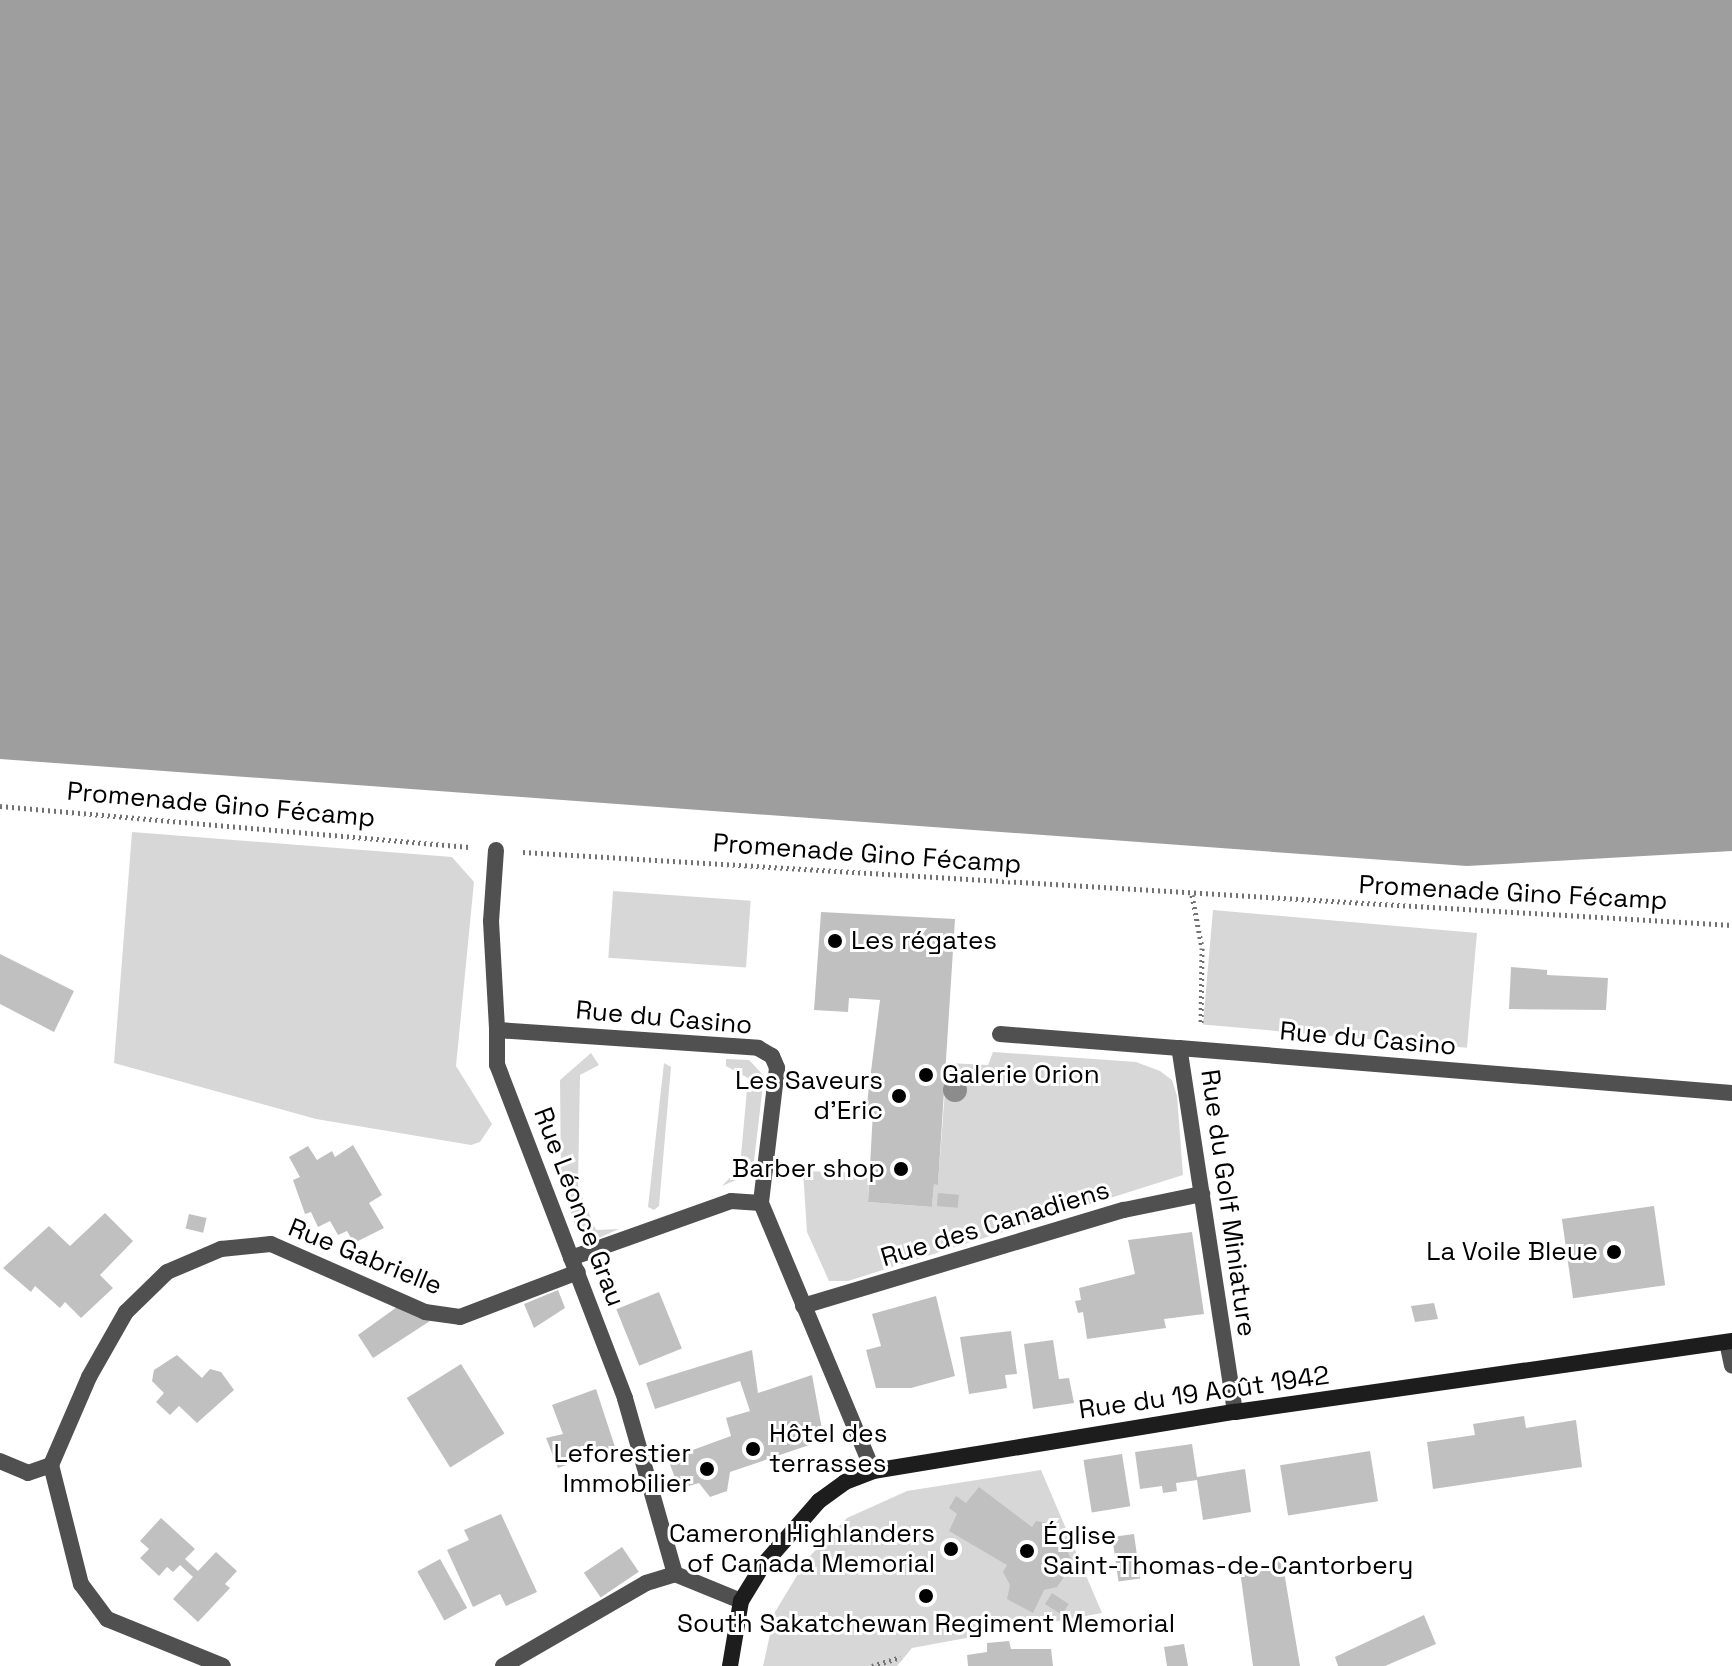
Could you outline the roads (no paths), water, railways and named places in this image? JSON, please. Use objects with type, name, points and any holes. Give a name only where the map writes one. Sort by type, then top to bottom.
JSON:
[{"type":"main road","name":"Rue du 19 Août 1942","points":[[741,1601],[763,1565],[819,1501],[845,1482],[873,1471],[1235,1412],[1730,1342]]},
{"type":"main road","points":[[730,1666],[741,1601]]},
{"type":"street","name":"Rue Léonce Grau","points":[[496,850],[491,921],[497,1065],[532,1143],[625,1398],[675,1574]]},
{"type":"street","name":"Rue du Casino","points":[[497,1030],[758,1048],[772,1056],[777,1068],[761,1203]]},
{"type":"street","name":"Rue du Casino","points":[[1000,1034],[1732,1093]]},
{"type":"street","name":"Rue du Golf Miniature","points":[[1179,1048],[1235,1412]]},
{"type":"street","name":"Rue des Canadiens","points":[[803,1306],[1124,1210],[1202,1194]]},
{"type":"street","name":"Rue Gabrielle","points":[[51,1465],[89,1377],[126,1312],[167,1272],[221,1249],[271,1244],[425,1312],[460,1317],[574,1265],[731,1201],[761,1203]]},
{"type":"street","points":[[761,1203],[873,1471]]},
{"type":"street","points":[[1730,1342],[1732,1365]]},
{"type":"street","points":[[0,1461],[28,1473],[51,1465],[81,1584],[107,1619],[165,1647],[223,1666]]},
{"type":"street","points":[[503,1666],[646,1583],[675,1574],[741,1601]]},
{"type":"place","name":"Les régates","points":[[835,941]]},
{"type":"place","name":"Galerie Orion","points":[[926,1075]]},
{"type":"place","name":"Les Saveurs d'Eric","points":[[899,1096]]},
{"type":"place","name":"Barber shop","points":[[901,1169]]},
{"type":"place","name":"La Voile Bleue","points":[[1614,1252]]},
{"type":"place","name":"Hôtel des terrasses","points":[[753,1449]]},
{"type":"place","name":"Leforestier Immobilier","points":[[707,1469]]},
{"type":"place","name":"Cameron Highlanders of Canada Memorial","points":[[951,1549]]},
{"type":"place","name":"Église Saint-Thomas-de-Cantorbery","points":[[1027,1551]]},
{"type":"place","name":"South Sakatchewan Regiment Memorial","points":[[926,1596]]}]
